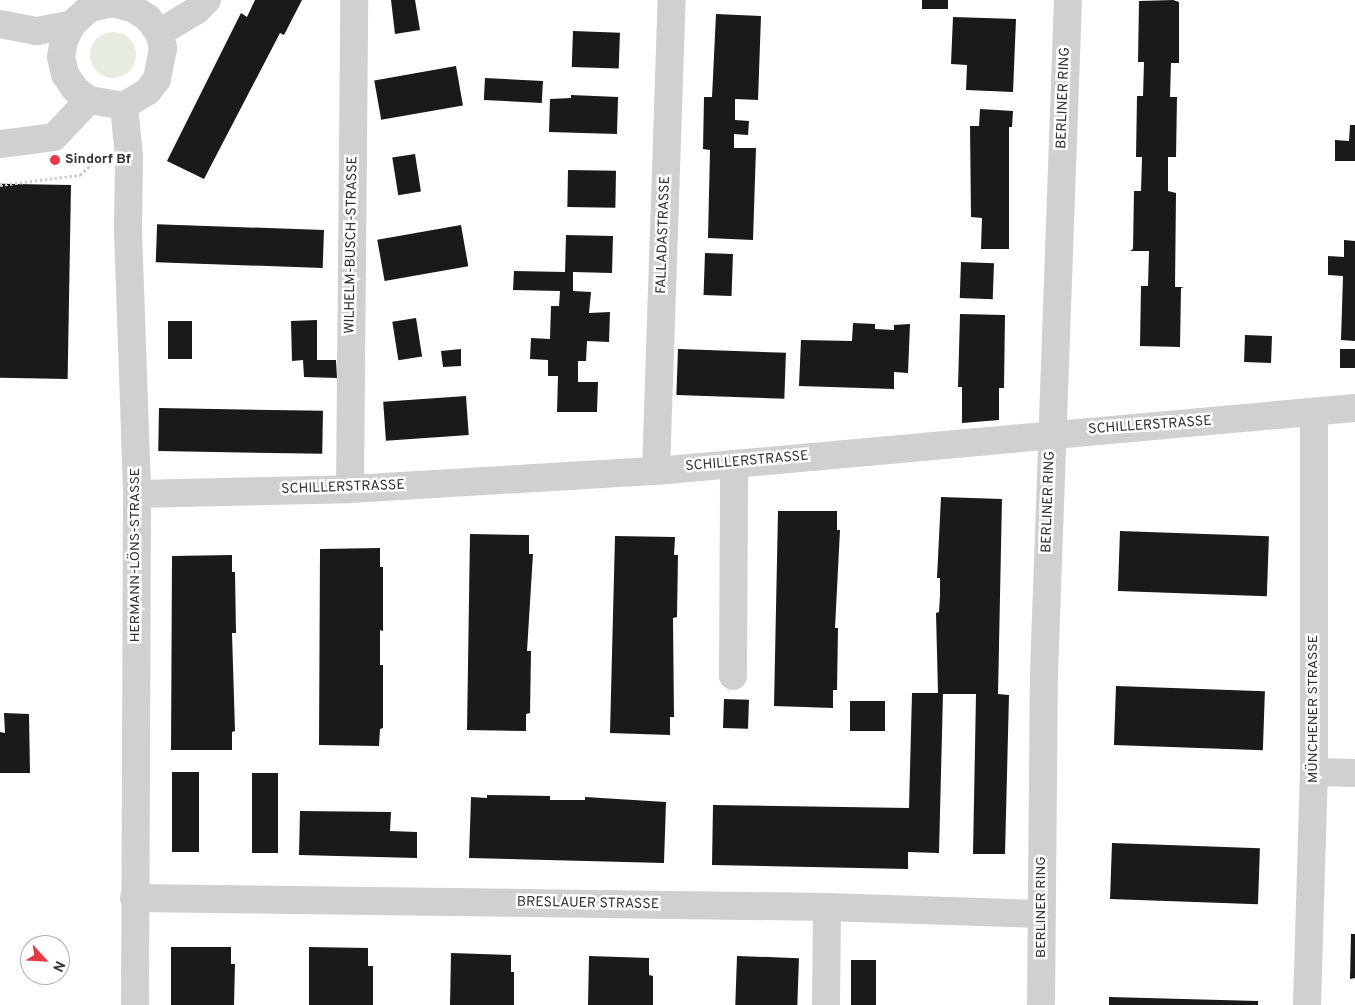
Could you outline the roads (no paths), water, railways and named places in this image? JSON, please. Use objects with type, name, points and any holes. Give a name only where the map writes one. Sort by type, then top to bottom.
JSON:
[{"type":"street","points":[[159,33],[197,10],[207,0]]},
{"type":"street","name":"WILHELM-BUSCH-STRASSE","points":[[350,489],[354,0]]},
{"type":"street","name":"FALLADASTRASSE","points":[[656,471],[672,0]]},
{"type":"street","name":"BERLINER RING","points":[[1041,1005],[1044,673],[1051,434],[1068,0]]},
{"type":"street","points":[[114,2],[132,8],[148,18],[159,33],[163,48],[157,78],[148,91],[124,106],[89,100],[75,89],[65,74],[61,57],[64,40],[72,24],[90,8],[114,2]]},
{"type":"street","points":[[0,24],[37,32],[72,24]]},
{"type":"street","points":[[0,144],[54,137],[89,100]]},
{"type":"street","name":"HERMANN-LÖNS-STRASSE","points":[[124,106],[129,156],[128,231],[137,494],[135,1005]]},
{"type":"street","name":"SCHILLERSTRASSE","points":[[137,494],[350,489],[656,471],[1355,408]]},
{"type":"street","name":"MÜNCHENER STRASSE","points":[[1307,1005],[1314,772],[1314,413]]},
{"type":"street","points":[[733,676],[734,464]]},
{"type":"street","points":[[1314,772],[1355,773]]},
{"type":"street","name":"BRESLAUER STRASSE","points":[[134,898],[827,907],[1042,914]]},
{"type":"street","points":[[826,1005],[827,907]]},
{"type":"place","name":"Sindorf Bf","points":[[55,160]]}]
